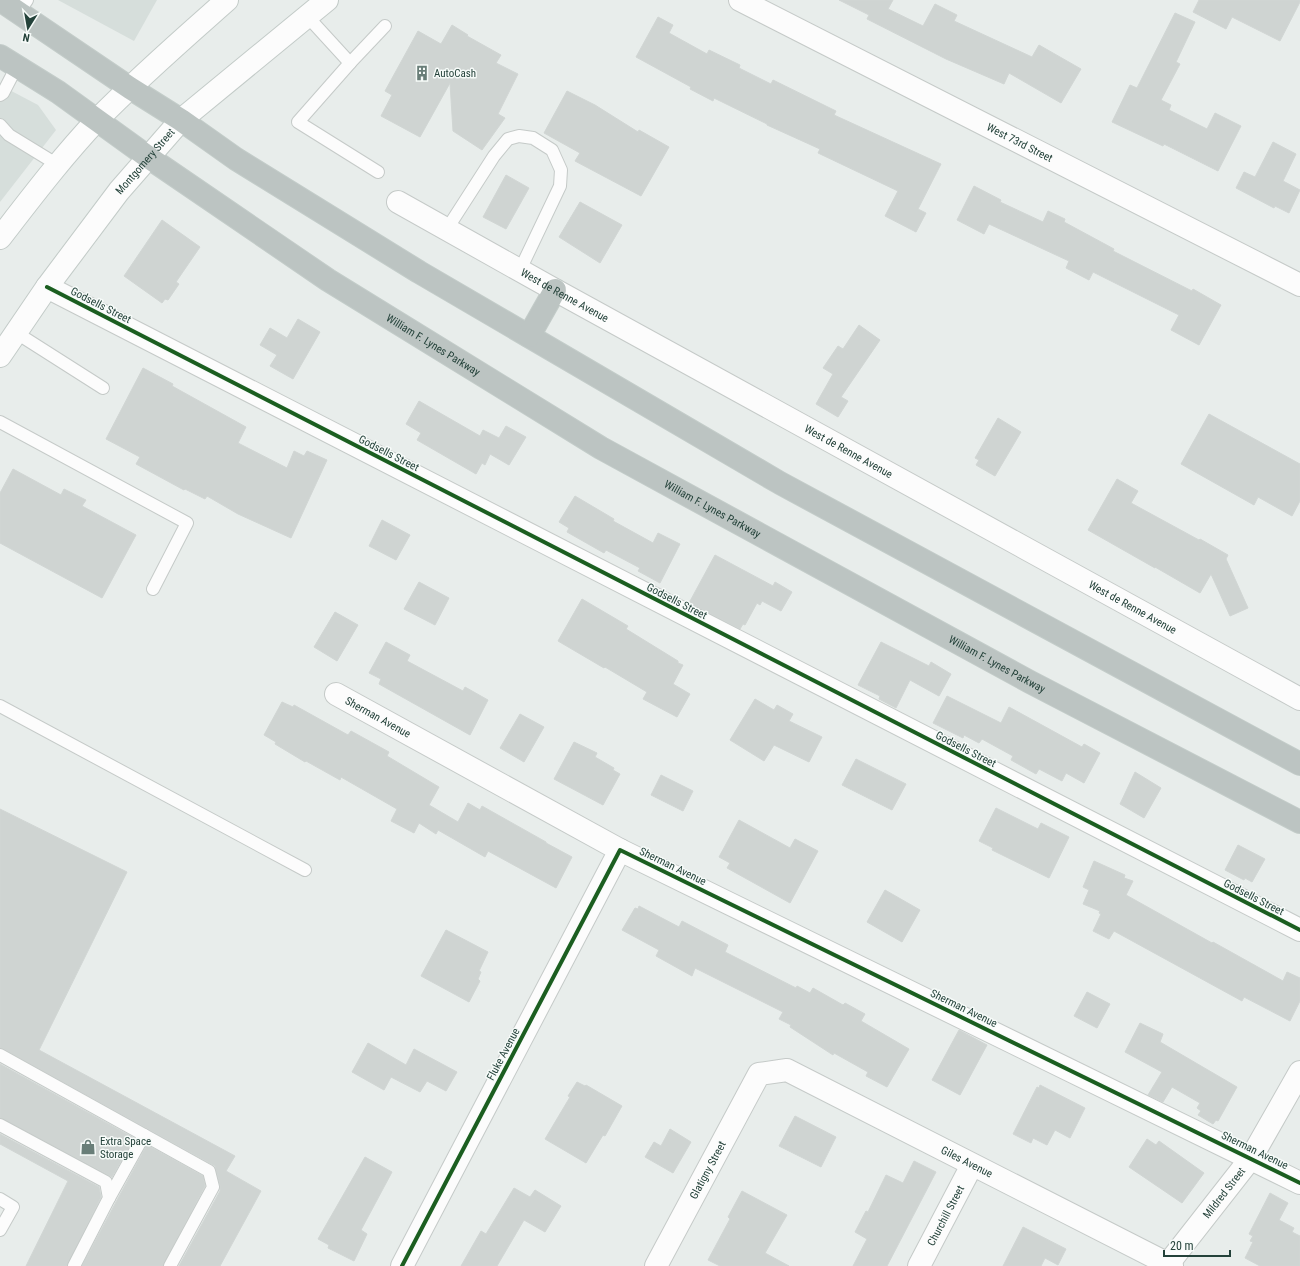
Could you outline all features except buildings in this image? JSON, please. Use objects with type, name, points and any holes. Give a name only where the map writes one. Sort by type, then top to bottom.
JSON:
[{"type":"highway","points":[[0,0],[23,6],[130,88],[181,120],[236,159],[419,272],[780,483],[1300,764]]},
{"type":"highway","points":[[8,61],[58,92],[148,157]]},
{"type":"highway","name":"William F. Lynes Parkway","points":[[148,157],[328,280],[601,448],[1023,679],[1300,822]]},
{"type":"highway","points":[[529,336],[556,290]]},
{"type":"street","points":[[0,238],[58,165],[97,120],[227,0]]},
{"type":"street","name":"Montgomery Street","points":[[0,356],[46,287],[119,191],[181,120],[327,0]]},
{"type":"street","name":"West 73rd Street","points":[[740,0],[1300,285]]},
{"type":"street","name":"West de Renne Avenue","points":[[398,202],[1300,699]]},
{"type":"street","name":"Godsells Street","points":[[46,287],[1300,930]]},
{"type":"street","name":"Sherman Avenue","points":[[336,694],[620,850],[1300,1183]]},
{"type":"street","name":"Fluke Avenue","points":[[402,1266],[620,850]]},
{"type":"street","name":"Giles Avenue","points":[[759,1074],[787,1070],[1167,1265]]},
{"type":"street","name":"Mildred Street","points":[[1167,1265],[1251,1158],[1300,1072]]},
{"type":"street","name":"Glatigny Street","points":[[656,1266],[759,1074]]},
{"type":"street","name":"Churchill Street","points":[[919,1266],[972,1165]]},
{"type":"lane","points":[[307,16],[350,63]]},
{"type":"lane","points":[[378,172],[298,122],[385,26]]},
{"type":"lane","points":[[0,95],[3,93],[8,61]]},
{"type":"lane","points":[[0,125],[9,135],[58,165]]},
{"type":"lane","points":[[447,229],[494,156],[508,139],[519,136],[533,138],[552,150],[561,170],[560,186],[520,270]]},
{"type":"lane","points":[[15,332],[103,388]]},
{"type":"lane","points":[[0,422],[187,523],[153,589]]},
{"type":"lane","points":[[0,706],[305,870]]},
{"type":"lane","points":[[0,1055],[209,1171],[213,1187],[170,1266]]},
{"type":"lane","points":[[0,1125],[106,1182],[110,1198]]},
{"type":"lane","points":[[74,1266],[144,1135]]},
{"type":"lane","points":[[0,1199],[13,1207],[0,1230]]},
{"type":"shaded area","points":[[58,0],[157,0],[134,41]]},
{"type":"shaded area","points":[[0,85],[38,105],[56,130],[0,202]]},
{"type":"cycle path","points":[[47,287],[1300,930]]},
{"type":"cycle path","points":[[402,1266],[620,850],[1300,1183]]},
{"type":"place","name":"AutoCash","points":[[422,73]]},
{"type":"place","name":"Extra Space Storage","points":[[88,1147]]}]
